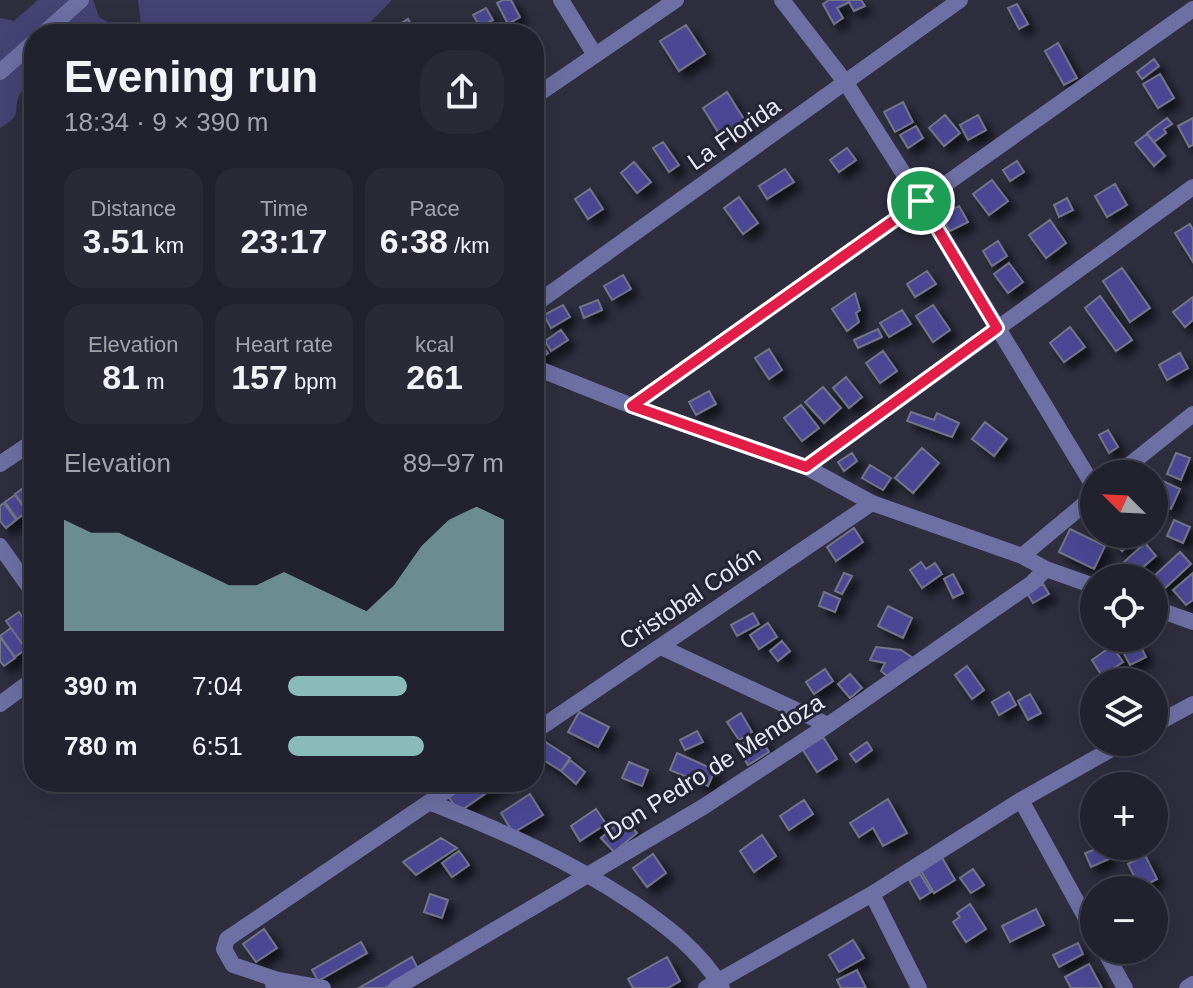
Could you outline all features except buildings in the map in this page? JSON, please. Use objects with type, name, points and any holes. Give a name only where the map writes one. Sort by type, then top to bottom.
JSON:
[{"type":"street","points":[[54,24],[81,0]]},
{"type":"street","points":[[561,0],[595,55]]},
{"type":"street","points":[[544,90],[676,0]]},
{"type":"street","points":[[782,0],[846,83],[1080,464]]},
{"type":"street","name":"La Florida","points":[[544,298],[960,0]]},
{"type":"street","points":[[632,406],[1193,9]]},
{"type":"street","points":[[0,72],[24,51]]},
{"type":"street","points":[[806,467],[1193,187]]},
{"type":"street","points":[[544,371],[632,406],[806,467],[872,503],[1022,556],[1046,569],[1080,581]]},
{"type":"street","points":[[1136,460],[1193,414]]},
{"type":"street","points":[[0,464],[24,448]]},
{"type":"street","name":"Cristobal Colón","points":[[544,725],[872,503]]},
{"type":"street","points":[[1022,556],[1080,508]]},
{"type":"street","points":[[0,546],[24,580]]},
{"type":"street","name":"Don Pedro de Mendoza","points":[[396,988],[703,807],[1020,592],[1046,569]]},
{"type":"street","points":[[1168,613],[1193,622]]},
{"type":"street","points":[[661,647],[828,725]]},
{"type":"street","points":[[0,704],[24,686]]},
{"type":"street","points":[[1168,717],[1193,704]]},
{"type":"street","points":[[429,802],[506,832],[589,873],[673,930],[715,986],[1099,756]]},
{"type":"street","points":[[323,988],[273,984],[233,965],[224,949],[227,939],[444,792]]},
{"type":"street","points":[[1021,800],[1080,907]]},
{"type":"street","points":[[872,894],[919,988]]},
{"type":"street","points":[[1112,964],[1125,988]]},
{"type":"street","points":[[1187,988],[1193,984]]},
{"type":"shaded area","points":[[38,0],[93,0],[99,17],[112,24],[24,24],[24,90],[15,116],[0,128],[0,18],[14,21]]},
{"type":"shaded area","points":[[138,0],[392,0],[369,24],[141,24]]},
{"type":"route","points":[[921,201],[997,328],[806,467],[632,406],[825,269],[921,201]]}]
